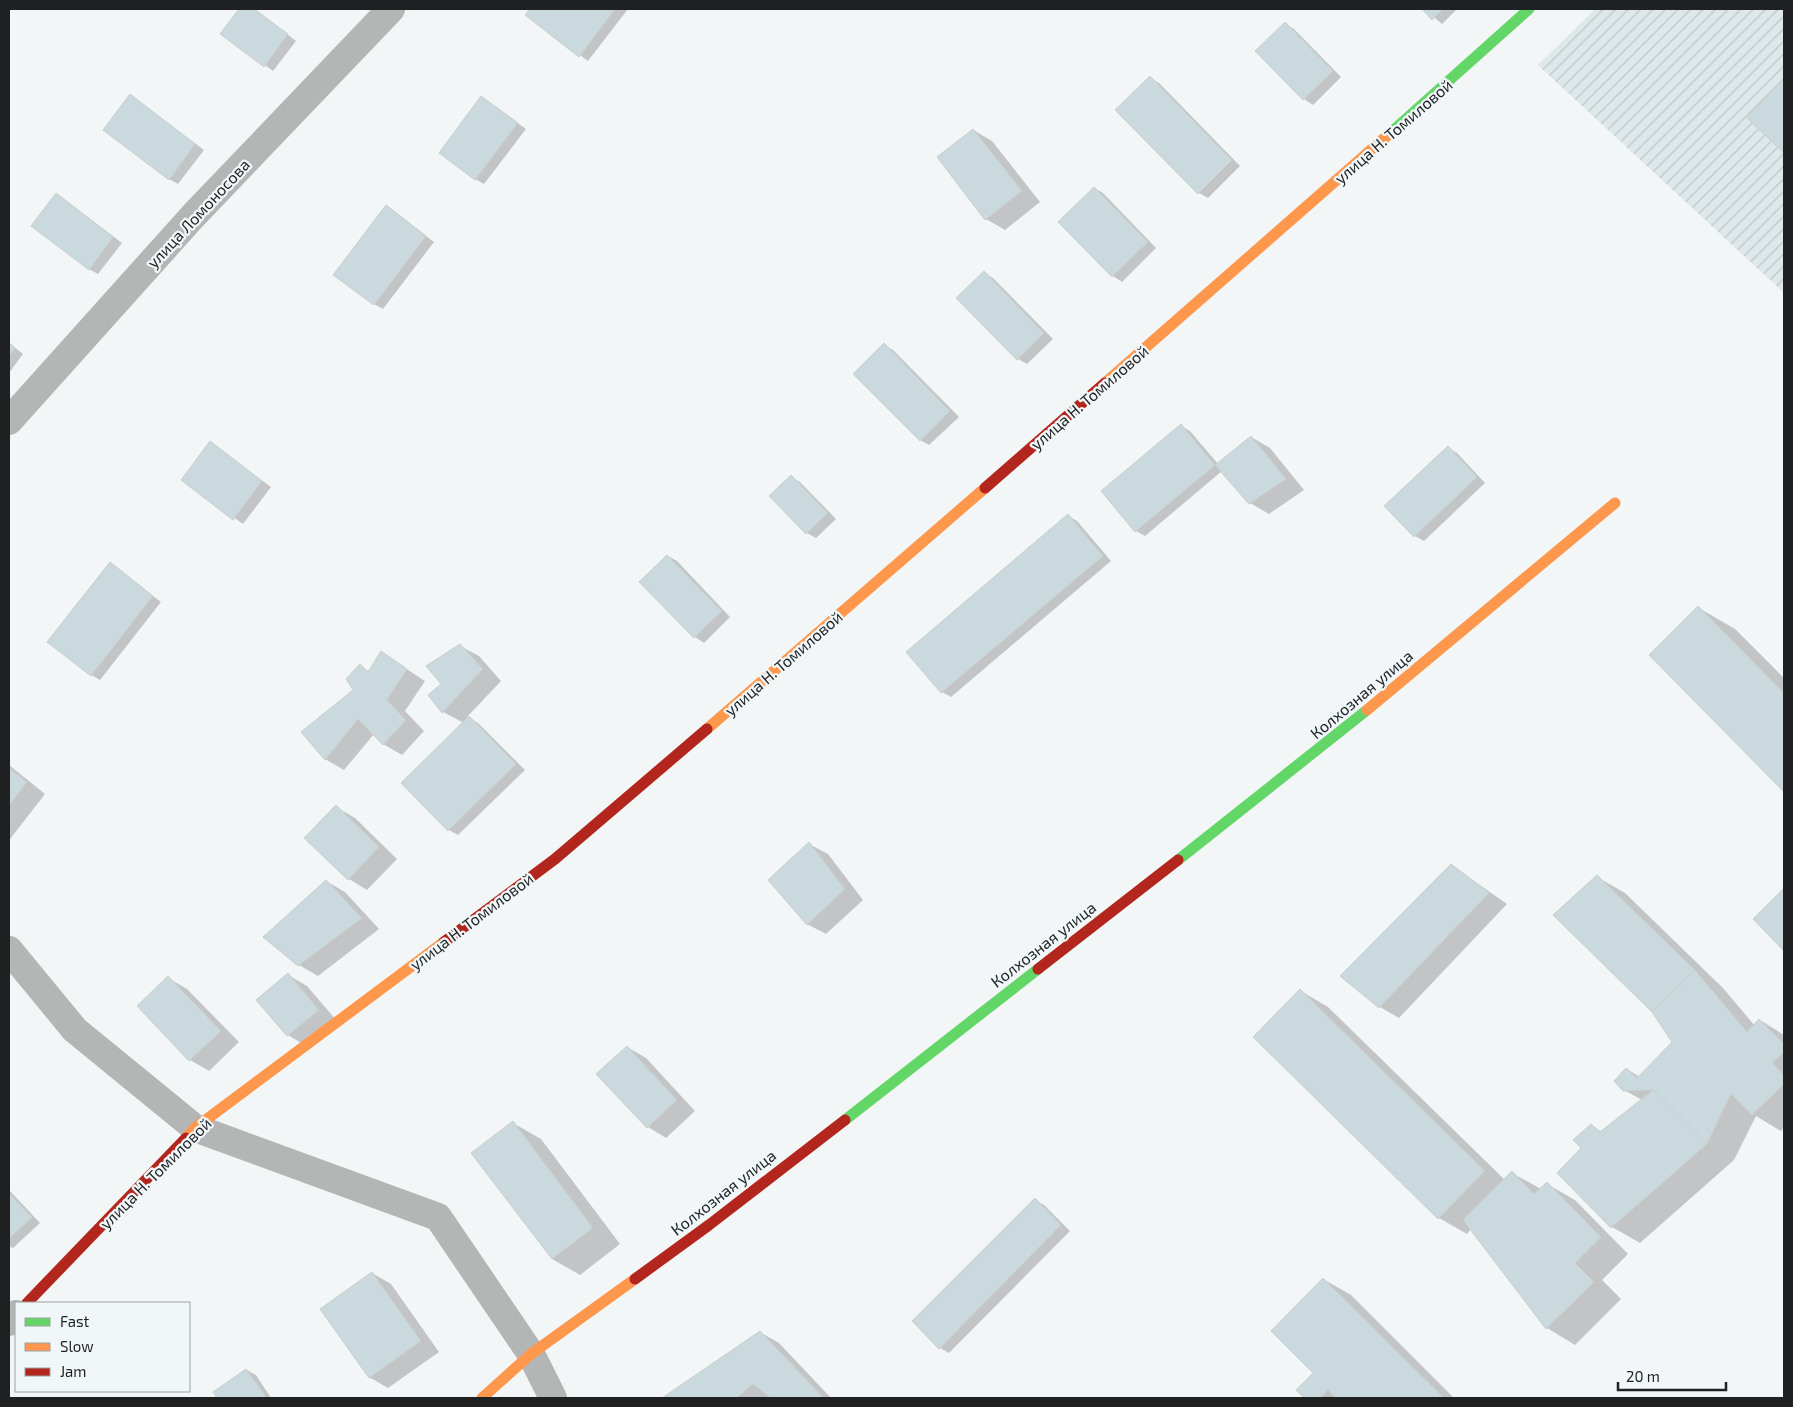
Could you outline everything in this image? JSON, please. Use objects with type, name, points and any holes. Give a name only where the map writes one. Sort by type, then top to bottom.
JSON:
[{"type":"street","name":"улица Ломоносова","points":[[9,421],[193,216],[390,9]]},
{"type":"street","name":"улица Н. Томиловой","points":[[28,1302],[195,1128],[554,859],[919,546],[1468,66],[1529,9]]},
{"type":"street","name":"Колхозная улица","points":[[482,1398],[530,1354],[709,1225],[1313,755],[1615,503]]},
{"type":"street","points":[[9,950],[75,1030],[195,1128],[438,1218],[530,1354],[553,1398]]},
{"type":"shaded area","points":[[1595,9],[1784,9],[1784,293],[1538,65]]},
{"type":"building","points":[[239,9],[254,9],[288,34],[264,67],[220,34]]},
{"type":"building","points":[[530,9],[615,9],[579,57],[525,15]]},
{"type":"building","points":[[1422,9],[1443,9],[1432,20]]},
{"type":"building","points":[[1285,22],[1333,71],[1303,100],[1255,51]]},
{"type":"building","points":[[1150,76],[1232,160],[1198,194],[1115,110]]},
{"type":"building","points":[[1784,78],[1784,153],[1747,118]]},
{"type":"building","points":[[130,94],[195,144],[169,180],[103,130]]},
{"type":"building","points":[[481,96],[518,123],[475,180],[439,153]]},
{"type":"building","points":[[973,129],[1022,191],[985,220],[937,157]]},
{"type":"building","points":[[1094,187],[1148,242],[1112,277],[1058,222]]},
{"type":"building","points":[[56,193],[113,237],[89,270],[31,226]]},
{"type":"building","points":[[386,205],[426,236],[374,305],[333,275]]},
{"type":"building","points":[[984,271],[1044,333],[1017,360],[956,298]]},
{"type":"building","points":[[9,343],[15,348],[9,356]]},
{"type":"building","points":[[884,343],[950,411],[920,441],[853,374]]},
{"type":"building","points":[[1181,424],[1215,465],[1135,532],[1101,491]]},
{"type":"building","points":[[1251,436],[1286,479],[1249,504],[1215,465]]},
{"type":"building","points":[[210,441],[262,481],[233,520],[181,480]]},
{"type":"building","points":[[1448,446],[1477,477],[1414,537],[1384,506]]},
{"type":"building","points":[[791,475],[828,513],[806,534],[769,496]]},
{"type":"building","points":[[1068,514],[1103,556],[941,693],[906,652]]},
{"type":"building","points":[[667,555],[722,611],[694,638],[639,582]]},
{"type":"building","points":[[110,562],[153,596],[91,676],[47,642]]},
{"type":"building","points":[[1698,606],[1784,693],[1784,792],[1649,655]]},
{"type":"building","points":[[460,644],[483,669],[442,713],[428,695],[441,684],[426,666]]},
{"type":"building","points":[[381,651],[407,669],[387,700],[406,720],[383,745],[358,719],[325,760],[301,732],[353,690],[346,679],[360,664],[368,672]]},
{"type":"building","points":[[469,716],[516,764],[448,831],[401,783]]},
{"type":"building","points":[[9,768],[27,782],[9,806]]},
{"type":"building","points":[[336,805],[379,847],[348,880],[304,838]]},
{"type":"building","points":[[809,842],[845,889],[807,925],[768,880]]},
{"type":"building","points":[[1451,864],[1489,893],[1379,1008],[1340,976]]},
{"type":"building","points":[[1597,875],[1695,970],[1652,1012],[1553,915]]},
{"type":"building","points":[[326,880],[362,918],[298,966],[263,937]]},
{"type":"building","points":[[1784,888],[1784,951],[1753,919]]},
{"type":"building","points":[[1695,970],[1747,1032],[1759,1019],[1784,1044],[1784,1052],[1772,1063],[1784,1075],[1784,1084],[1752,1115],[1731,1094],[1707,1144],[1653,1090],[1623,1091],[1614,1081],[1626,1068],[1637,1078],[1672,1042],[1652,1012]]},
{"type":"building","points":[[288,973],[319,1010],[287,1036],[256,1000]]},
{"type":"building","points":[[168,976],[221,1031],[189,1061],[137,1006]]},
{"type":"building","points":[[1300,989],[1485,1171],[1438,1219],[1253,1037]]},
{"type":"building","points":[[627,1046],[677,1100],[647,1128],[596,1074]]},
{"type":"building","points":[[1653,1090],[1707,1144],[1611,1228],[1557,1173],[1581,1148],[1573,1140],[1591,1124],[1600,1132]]},
{"type":"building","points":[[513,1121],[593,1228],[552,1259],[471,1153]]},
{"type":"building","points":[[1512,1171],[1534,1194],[1547,1182],[1601,1237],[1575,1263],[1594,1282],[1546,1329],[1463,1220]]},
{"type":"building","points":[[9,1193],[32,1217],[9,1239]]},
{"type":"building","points":[[1035,1198],[1061,1225],[939,1349],[912,1321]]},
{"type":"building","points":[[372,1272],[421,1341],[369,1378],[320,1309]]},
{"type":"building","points":[[1323,1278],[1444,1398],[1336,1398],[1328,1390],[1320,1398],[1304,1398],[1296,1390],[1313,1373],[1271,1331]]},
{"type":"building","points":[[760,1331],[824,1398],[770,1398],[753,1384],[737,1398],[662,1398]]},
{"type":"building","points":[[246,1369],[267,1398],[217,1398],[213,1392]]},
{"type":"traffic: fast","points":[[1388,135],[1529,9]]},
{"type":"traffic: fast","points":[[1178,860],[1367,710]]},
{"type":"traffic: fast","points":[[845,1120],[1038,969]]},
{"type":"traffic: slow","points":[[1105,383],[1388,135]]},
{"type":"traffic: slow","points":[[707,729],[985,488]]},
{"type":"traffic: slow","points":[[1367,710],[1615,503]]},
{"type":"traffic: slow","points":[[186,1138],[195,1128],[444,942]]},
{"type":"traffic: slow","points":[[482,1398],[531,1354],[635,1279]]},
{"type":"traffic: jam","points":[[985,488],[1105,383]]},
{"type":"traffic: jam","points":[[444,942],[555,859],[707,729]]},
{"type":"traffic: jam","points":[[1038,969],[1178,860]]},
{"type":"traffic: jam","points":[[635,1279],[709,1225],[845,1120]]},
{"type":"traffic: jam","points":[[28,1302],[186,1138]]}]
